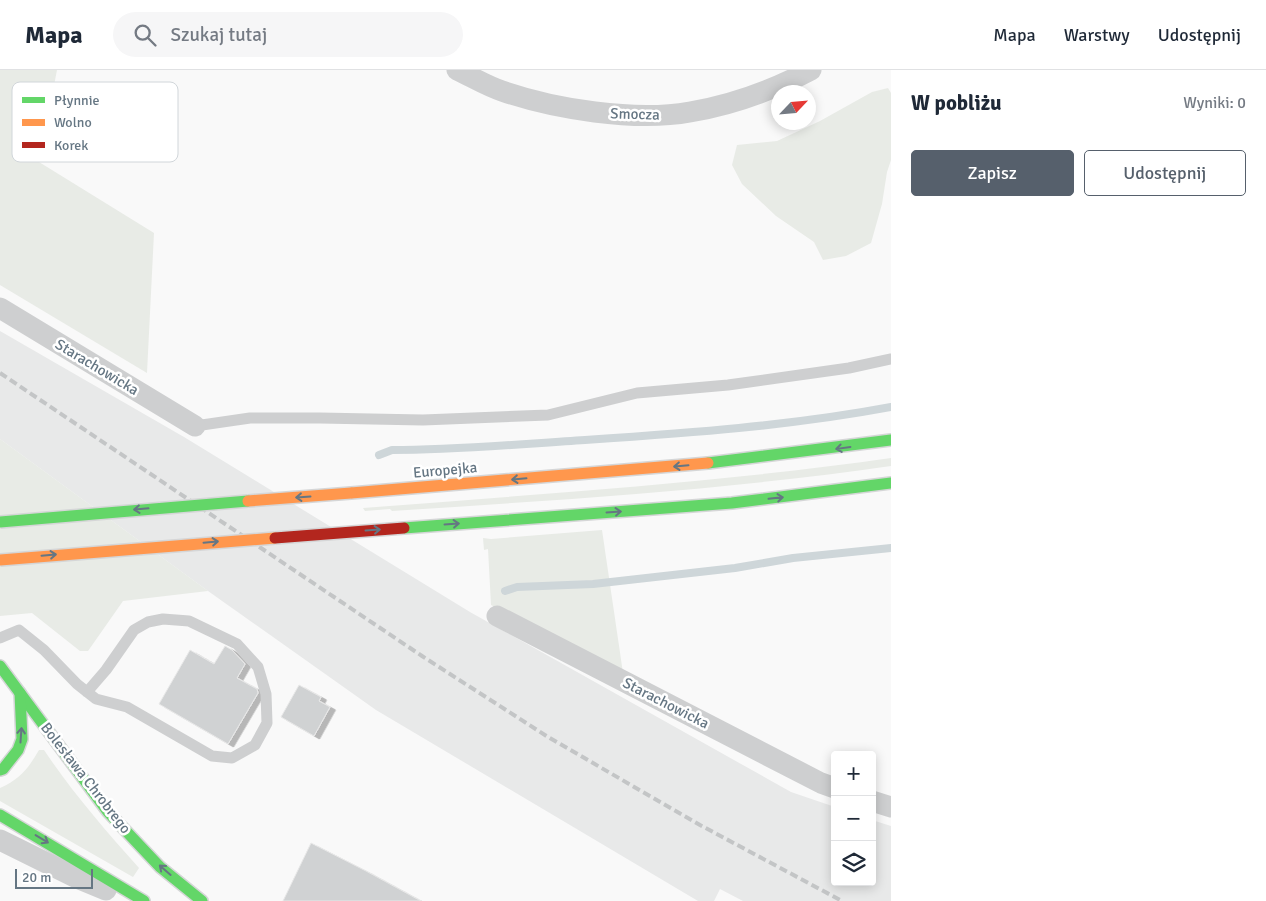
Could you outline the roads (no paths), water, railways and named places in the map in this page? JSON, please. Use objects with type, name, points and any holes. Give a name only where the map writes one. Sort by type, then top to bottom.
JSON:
[{"type":"main road","name":"Europejka","points":[[0,522],[730,462],[891,440]]},
{"type":"main road","points":[[0,560],[732,503],[891,483]]},
{"type":"main road","name":"Bolesława Chrobrego","points":[[0,666],[108,812],[160,867],[202,901]]},
{"type":"main road","points":[[0,770],[3,769],[18,750],[22,739],[20,693]]},
{"type":"main road","points":[[0,814],[144,901]]},
{"type":"street","name":"Smocza","points":[[457,70],[500,91],[551,105],[609,113],[664,115],[725,105],[758,94],[811,70]]},
{"type":"street","name":"Starachowicka","points":[[0,308],[195,426]]},
{"type":"street","name":"Starachowicka","points":[[497,616],[831,787]]},
{"type":"street","points":[[876,802],[891,807]]},
{"type":"street","points":[[0,840],[77,878],[135,901]]},
{"type":"lane","points":[[195,426],[250,418],[424,420],[548,415],[637,393],[765,380],[849,368],[891,359]]},
{"type":"lane","points":[[0,638],[19,630],[44,650],[77,684],[87,692],[96,699],[127,707],[212,756],[232,758],[255,745],[267,723],[266,694],[258,667],[237,644],[189,621],[163,619],[148,622],[134,630],[106,670],[87,692]]},
{"type":"waterway","points":[[379,455],[392,450],[440,449],[662,435],[739,428],[853,414],[891,407]]},
{"type":"waterway","points":[[505,591],[517,587],[593,584],[735,568],[793,558],[891,548]]},
{"type":"railway","points":[[0,373],[422,656],[548,737],[700,825],[842,901]]}]
